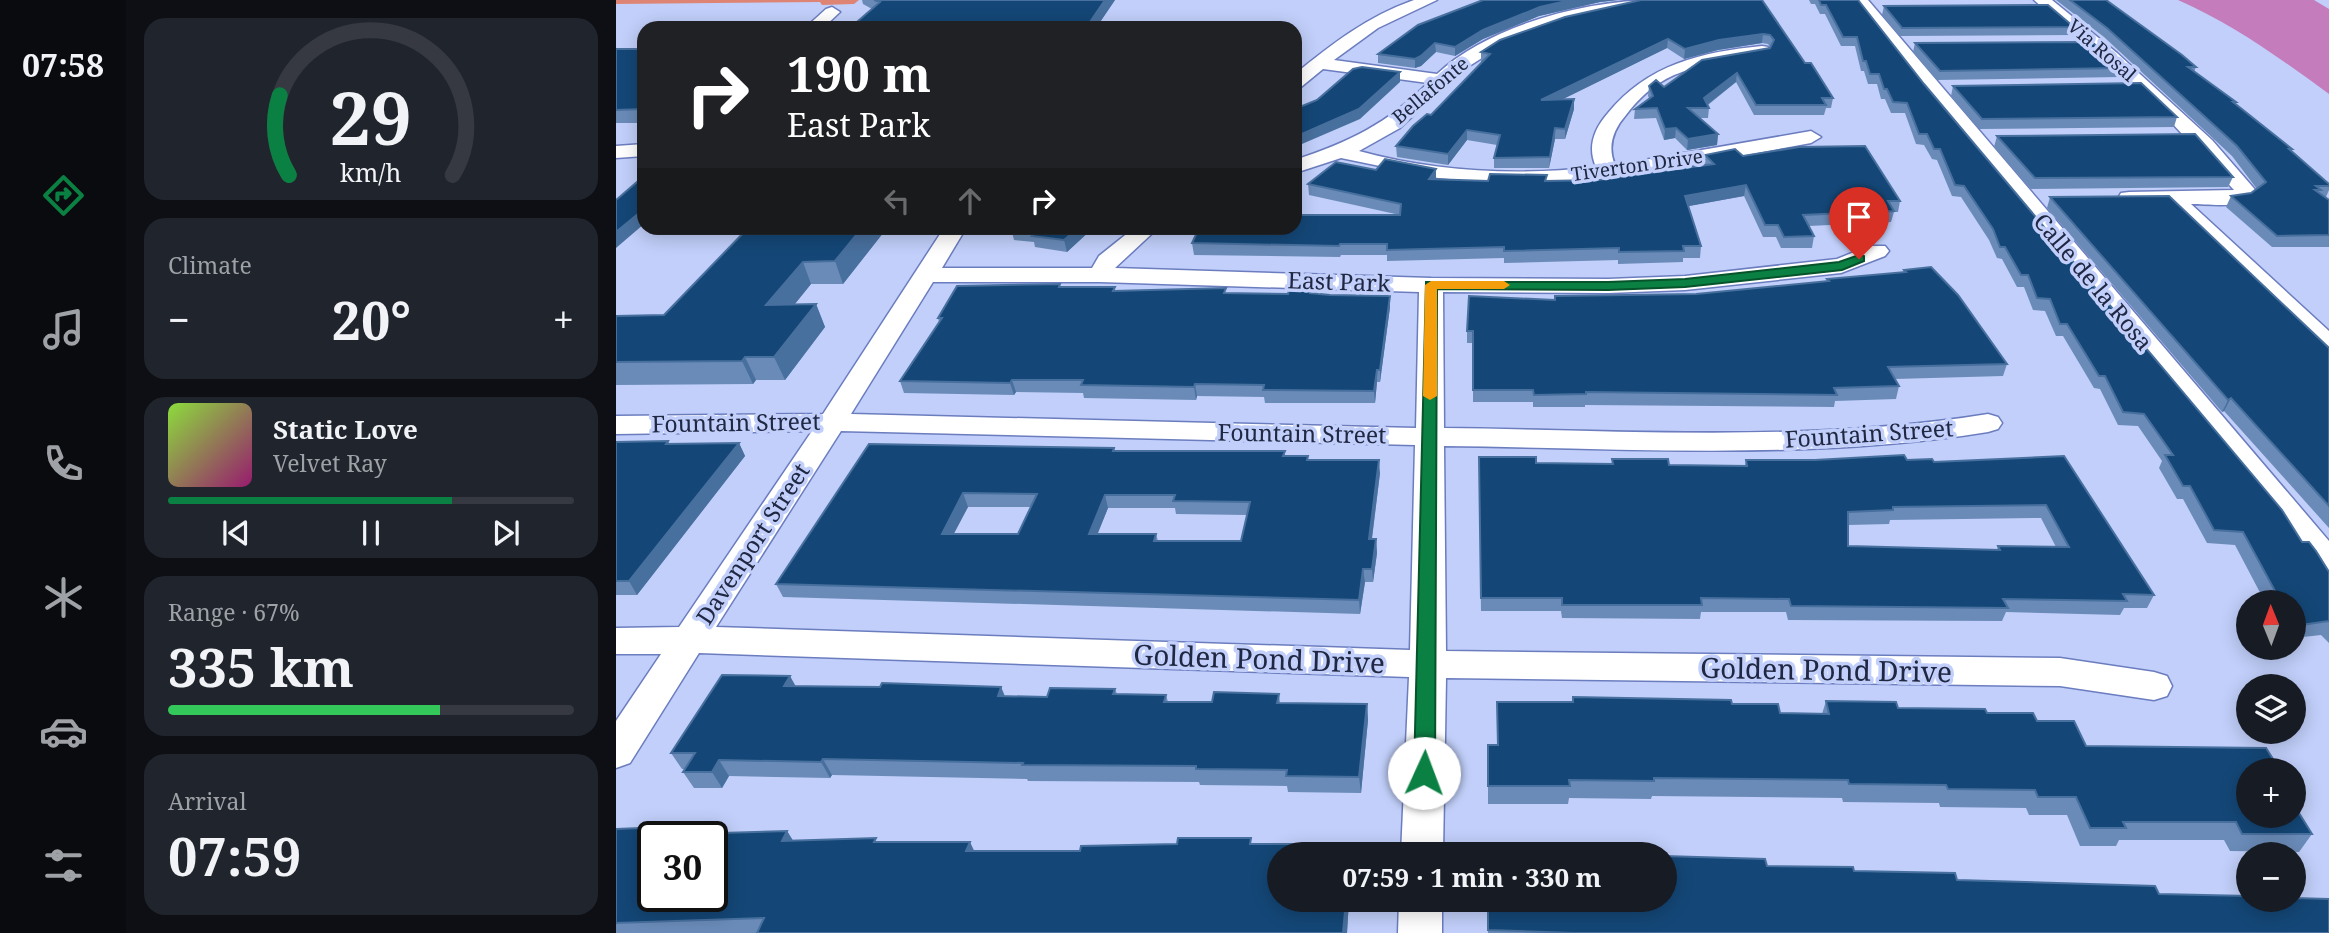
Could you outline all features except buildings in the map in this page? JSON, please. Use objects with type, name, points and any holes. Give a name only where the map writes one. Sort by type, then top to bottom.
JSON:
[{"type":"street","points":[[1302,77],[1363,29],[1398,11],[1429,0]]},
{"type":"street","name":"Bellafonte","points":[[1302,164],[1339,151],[1403,117],[1470,56],[1504,37],[1589,12],[1649,0]]},
{"type":"street","points":[[2023,6],[2045,3]]},
{"type":"street","name":"Via Rosal","points":[[2045,3],[2143,85],[2196,136],[2247,192],[2236,197],[2191,197]]},
{"type":"street","points":[[1863,4],[1892,7]]},
{"type":"street","name":"Calle de la Rosa","points":[[1863,4],[1930,88],[2329,563]]},
{"type":"street","points":[[821,21],[832,12]]},
{"type":"street","points":[[2069,43],[2096,43]]},
{"type":"street","points":[[1894,44],[1921,44]]},
{"type":"street","points":[[1609,172],[1602,162],[1600,151],[1605,130],[1623,104],[1649,80],[1680,66],[1718,56],[1762,51]]},
{"type":"street","points":[[1320,63],[1442,80]]},
{"type":"street","points":[[2117,86],[2143,85]]},
{"type":"street","points":[[1930,88],[1957,87]]},
{"type":"street","points":[[2168,136],[2196,136]]},
{"type":"street","name":"Tiverton Drive","points":[[1339,151],[1419,170],[1489,176],[1609,172],[1811,137]]},
{"type":"street","points":[[1972,138],[2000,138]]},
{"type":"street","points":[[616,152],[637,150]]},
{"type":"street","points":[[2103,198],[2191,197]]},
{"type":"street","points":[[2191,197],[2180,200],[2180,205],[2329,345]]},
{"type":"street","points":[[2023,199],[2050,198]]},
{"type":"street","name":"Davenport Street","points":[[616,752],[832,422],[950,235]]},
{"type":"street","points":[[1100,275],[1107,261],[1139,235]]},
{"type":"street","name":"East Park","points":[[924,275],[1100,275],[1431,285],[1608,286],[1685,283],[1842,266],[1877,251]]},
{"type":"street","points":[[1422,842],[1428,664],[1431,285]]},
{"type":"street","name":"Fountain Street","points":[[616,425],[832,422],[1430,437],[1771,441],[1926,433],[1988,423]]},
{"type":"street","name":"Golden Pond Drive","points":[[616,641],[690,640],[1428,664],[2060,673],[2154,686]]},
{"type":"street","points":[[1420,933],[1421,912]]},
{"type":"shaded area","points":[[616,0],[859,0],[854,4],[822,5],[820,2],[616,4]]},
{"type":"shaded area","points":[[2178,0],[2314,0],[2329,9],[2329,94],[2237,31]]},
{"type":"slow traffic","points":[[1430,396],[1431,285],[1504,285]]},
{"type":"route","points":[[1424,773],[1428,664],[1431,285],[1608,286],[1685,283],[1842,266],[1859,259]]}]
